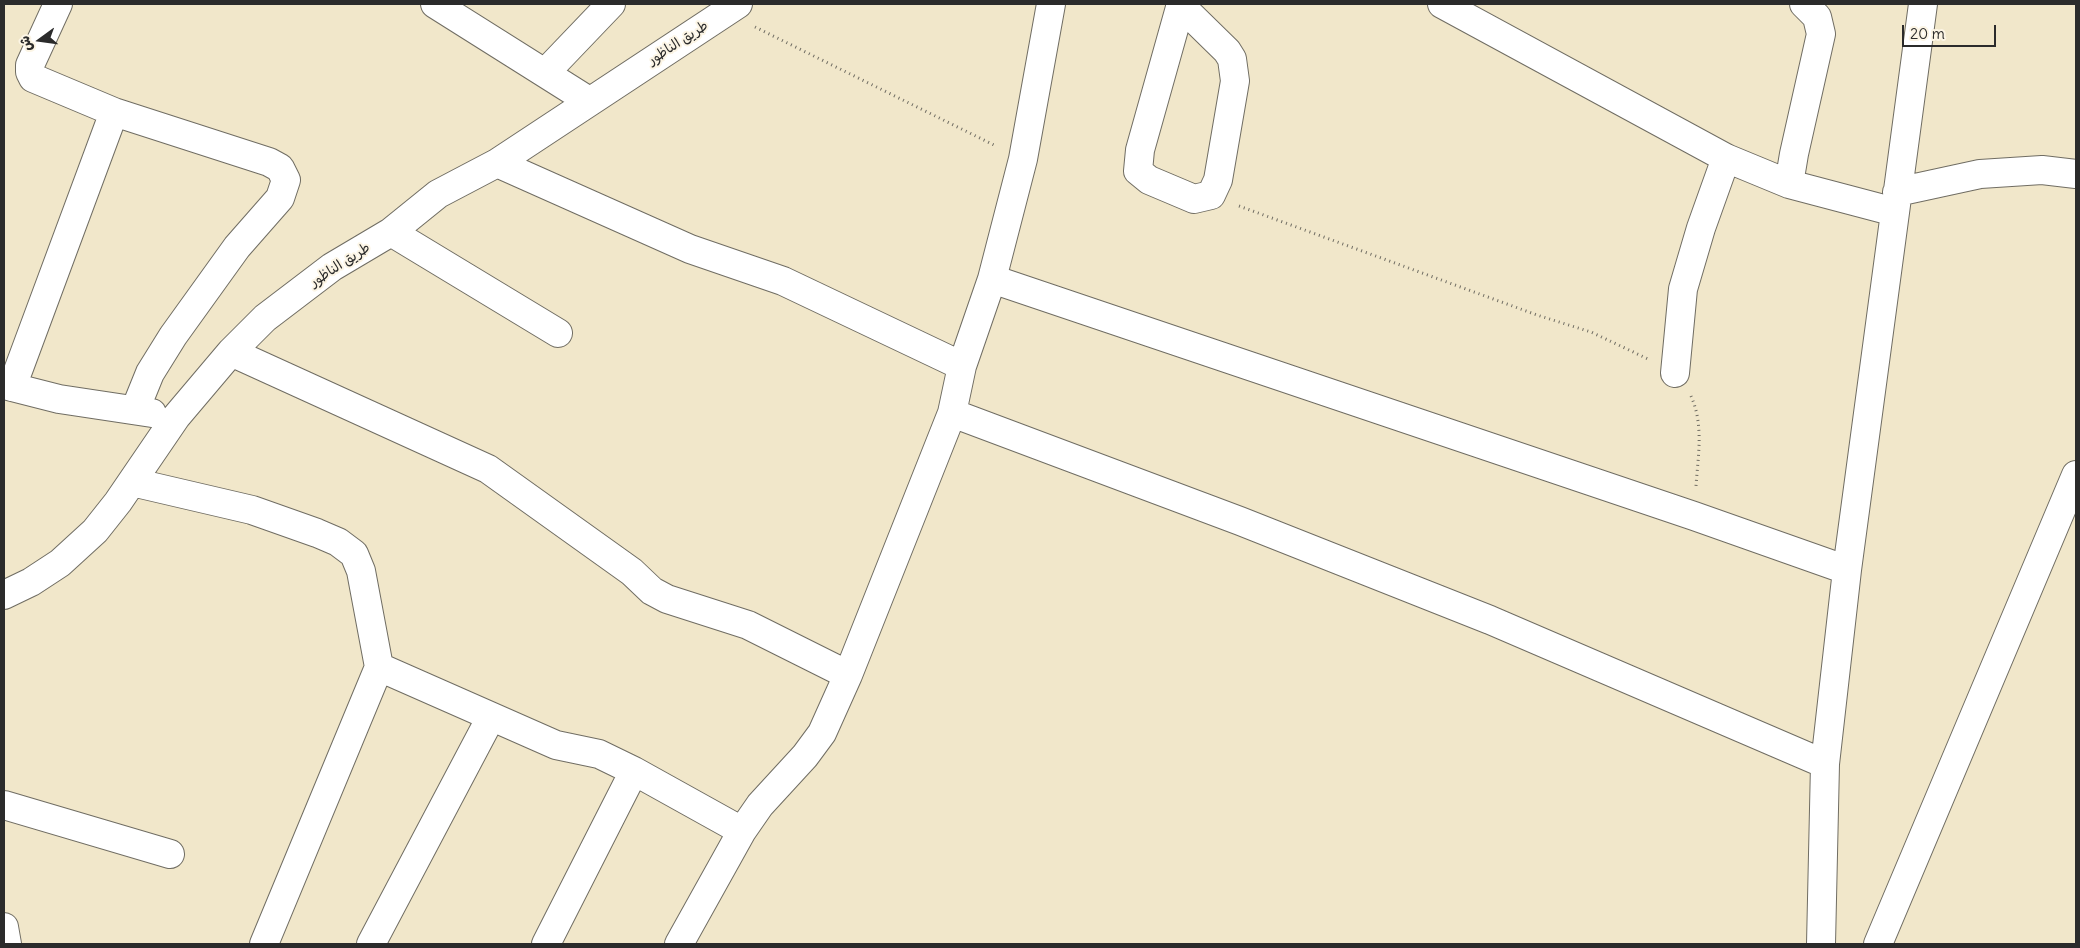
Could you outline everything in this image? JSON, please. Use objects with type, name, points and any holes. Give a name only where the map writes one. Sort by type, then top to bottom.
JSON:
[{"type":"street","points":[[58,4],[30,65],[30,72],[33,78],[114,112],[269,162],[280,168],[286,180],[280,198],[237,247],[173,336],[150,373],[135,410]]},
{"type":"street","points":[[435,4],[589,101]]},
{"type":"street","points":[[545,74],[611,4]]},
{"type":"street","points":[[679,944],[742,831],[760,805],[805,756],[822,733],[848,675],[952,413],[962,366],[992,279],[1023,159],[1051,4]]},
{"type":"street","points":[[1180,4],[1228,51],[1232,59],[1235,81],[1218,180],[1211,195],[1194,200],[1149,180],[1138,171],[1140,150],[1180,4]]},
{"type":"street","points":[[1442,4],[1726,158],[1790,184],[1896,202],[1980,174],[2042,170],[2076,174]]},
{"type":"street","points":[[1790,184],[1794,154],[1821,34],[1817,17],[1804,4]]},
{"type":"street","points":[[1821,944],[1825,764],[1847,570],[1923,4]]},
{"type":"street","name":"طريق الناظور","points":[[4,595],[31,582],[60,563],[95,531],[132,482],[176,417],[231,352],[265,318],[332,267],[391,232],[438,194],[497,163],[732,8]]},
{"type":"street","points":[[114,112],[8,386],[59,399],[176,417]]},
{"type":"street","points":[[1675,373],[1683,289],[1700,228],[1726,158]]},
{"type":"street","points":[[497,163],[690,249],[783,281],[962,366]]},
{"type":"street","points":[[391,232],[558,333]]},
{"type":"street","points":[[992,279],[1694,516],[1847,570]]},
{"type":"street","points":[[231,352],[488,469],[620,562],[652,591],[667,599],[748,625],[848,675]]},
{"type":"street","points":[[952,413],[1240,521],[1490,620],[1825,764]]},
{"type":"street","points":[[1878,944],[2068,525],[2076,475]]},
{"type":"street","points":[[132,482],[252,510],[338,542],[354,554],[361,570],[379,667],[264,944]]},
{"type":"street","points":[[379,667],[556,745],[599,754],[634,771],[742,831]]},
{"type":"street","points":[[371,944],[491,717]]},
{"type":"street","points":[[546,944],[634,771]]},
{"type":"street","points":[[4,805],[170,854]]},
{"type":"street","points":[[4,927],[7,944]]},
{"type":"path","points":[[732,8],[1023,159]]},
{"type":"path","points":[[1211,195],[1528,312],[1591,332],[1675,373],[1692,398],[1699,422],[1700,442],[1694,516]]}]
